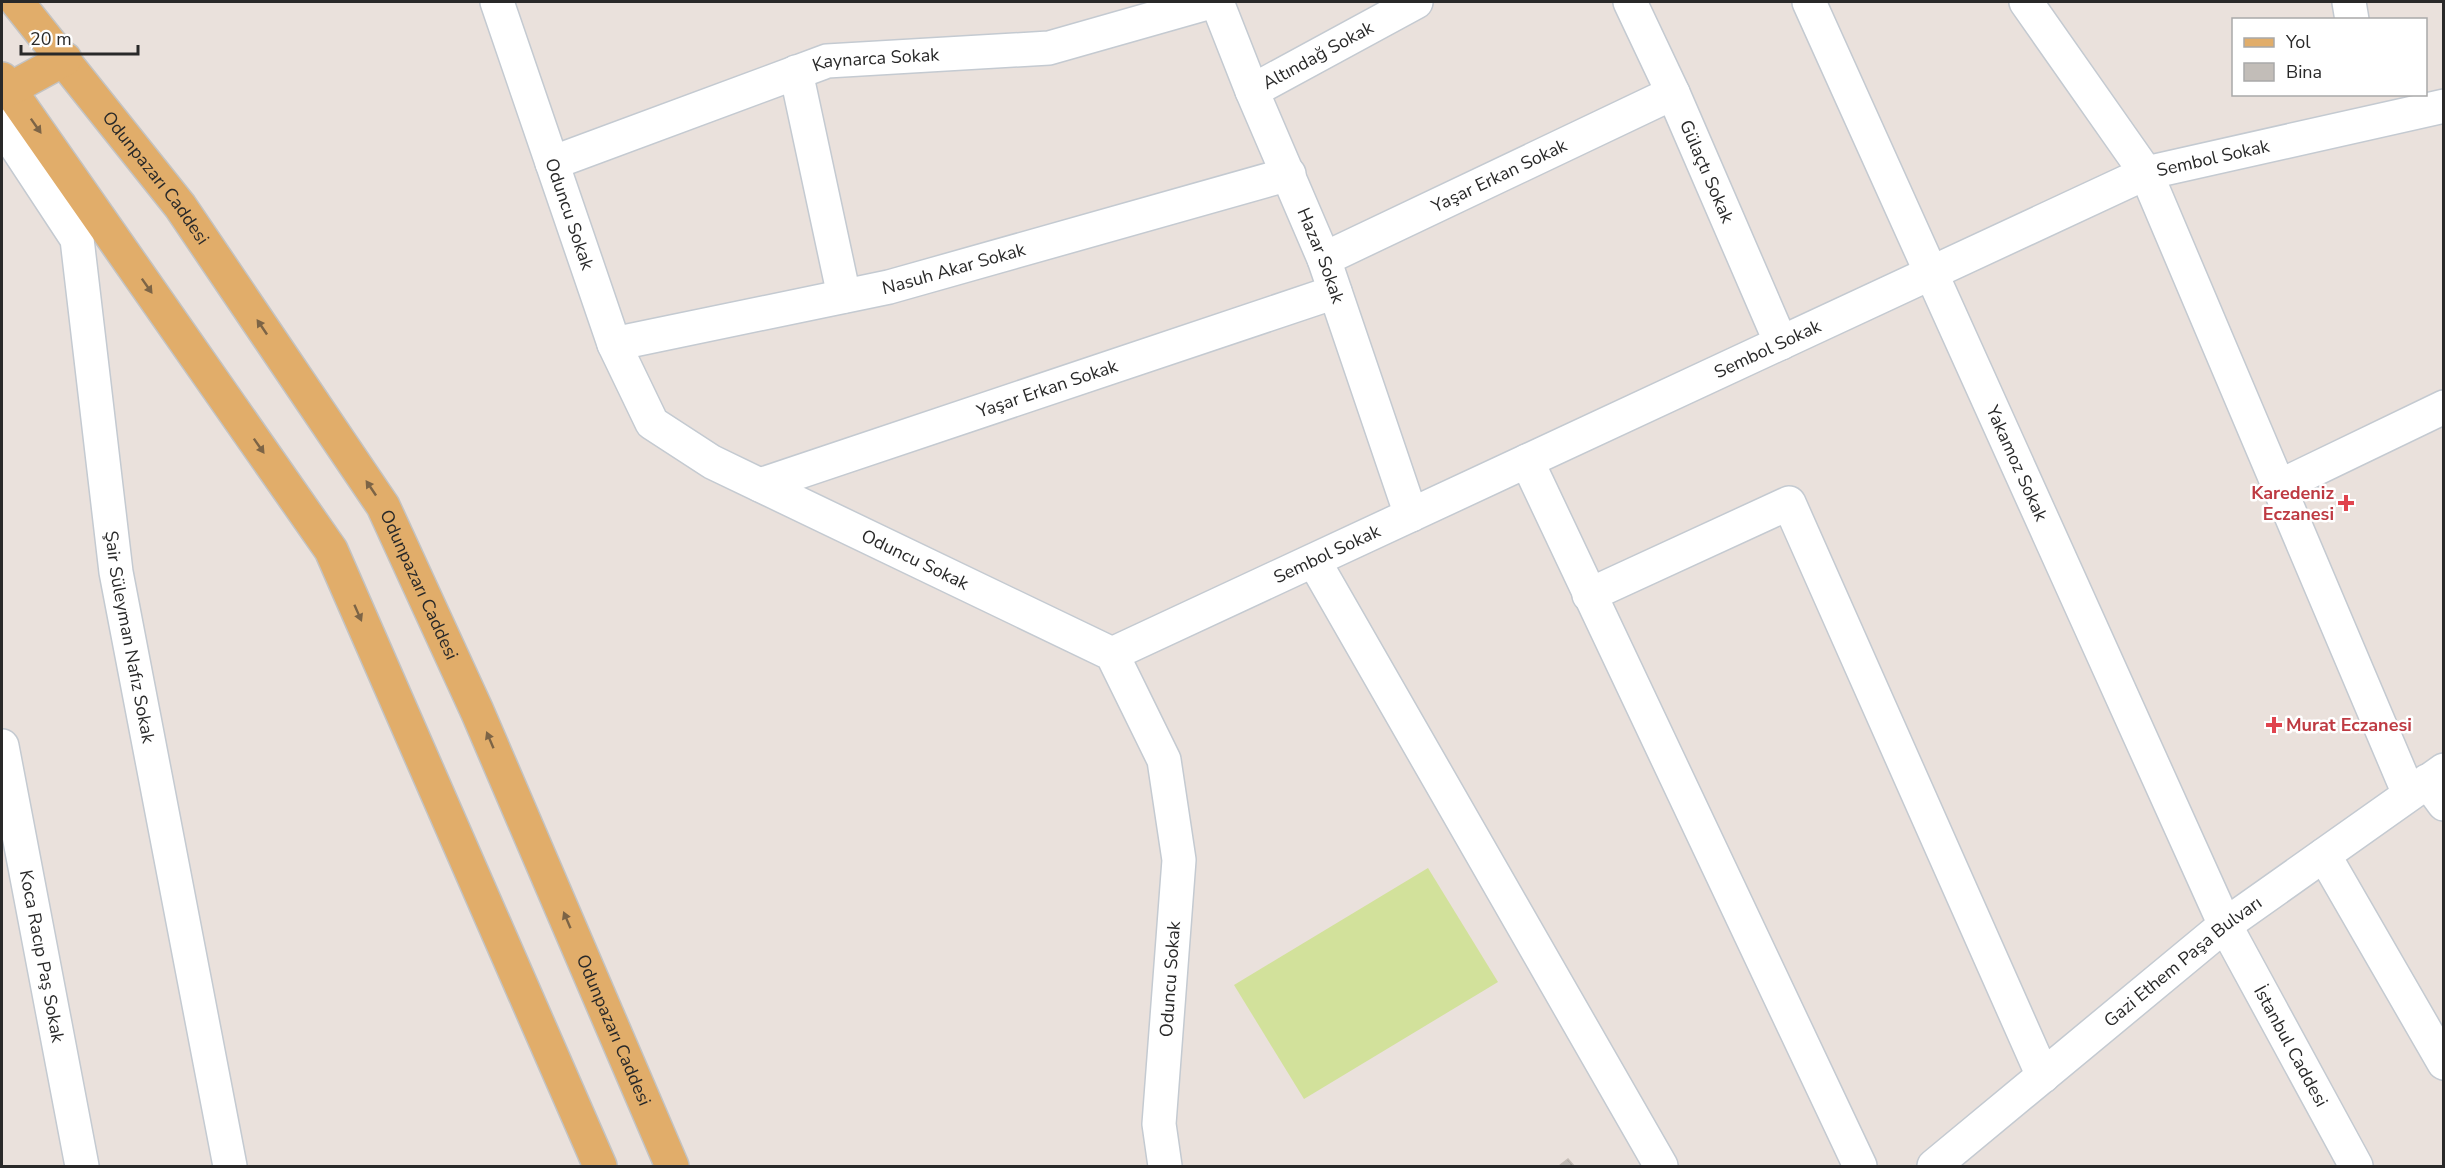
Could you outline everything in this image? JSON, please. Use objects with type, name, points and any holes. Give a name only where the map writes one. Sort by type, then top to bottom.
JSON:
[{"type":"main road","name":"Odunpazarı Caddesi","points":[[17,2],[65,59],[180,206],[383,506],[477,711],[672,1167]]},
{"type":"main road","points":[[65,59],[6,84],[331,550],[600,1167]]},
{"type":"street","name":"Oduncu Sokak","points":[[497,2],[614,344],[652,423],[712,462],[1112,654],[1164,759],[1179,861],[1159,1124],[1165,1167]]},
{"type":"street","name":"Kaynarca Sokak","points":[[552,163],[827,61],[1049,48],[1211,2]]},
{"type":"street","name":"Hazar Sokak","points":[[1217,2],[1252,91],[1324,259],[1411,515]]},
{"type":"street","name":"Altındağ Sokak","points":[[1252,91],[1416,2]]},
{"type":"street","name":"Gülaçtı Sokak","points":[[1630,2],[1673,93],[1781,343]]},
{"type":"street","name":"Yakamoz Sokak","points":[[1809,2],[2225,925]]},
{"type":"street","points":[[2026,2],[2146,173],[2280,486],[2431,787]]},
{"type":"street","points":[[2349,2],[2352,18]]},
{"type":"street","points":[[796,72],[844,296]]},
{"type":"street","name":"Yaşar Erkan Sokak","points":[[1324,259],[1673,93]]},
{"type":"street","name":"Sembol Sokak","points":[[1112,654],[2146,173],[2367,108],[2444,105]]},
{"type":"street","name":"Şair Süleyman Nafız Sokak","points":[[2,125],[77,239],[116,572],[230,1167]]},
{"type":"street","name":"Nasuh Akar Sokak","points":[[614,344],[889,287],[1289,174]]},
{"type":"street","name":"Yaşar Erkan Sokak","points":[[760,485],[1335,292]]},
{"type":"street","points":[[2280,486],[2444,407]]},
{"type":"street","points":[[1527,462],[1860,1167]]},
{"type":"street","points":[[1590,595],[1789,503],[2043,1076]]},
{"type":"street","points":[[1314,561],[1661,1167]]},
{"type":"street","name":"Koca Racıp Paş Sokak","points":[[2,746],[82,1167]]},
{"type":"street","name":"Gazi Ethem Paşa Bulvarı","points":[[1934,1167],[2225,925],[2324,855],[2431,787]]},
{"type":"street","points":[[2324,855],[2444,1063]]},
{"type":"street","name":"İstanbul Caddesi","points":[[2225,925],[2356,1167]]},
{"type":"street","points":[[1159,1124],[1190,1167]]},
{"type":"green space","points":[[1428,868],[1498,982],[1304,1099],[1234,985]]},
{"type":"building","points":[[1568,1159],[1574,1166],[1559,1166]]},
{"type":"place","name":"Karedeniz Eczanesi","points":[[2346,503]]},
{"type":"place","name":"Murat Eczanesi","points":[[2274,725]]}]
